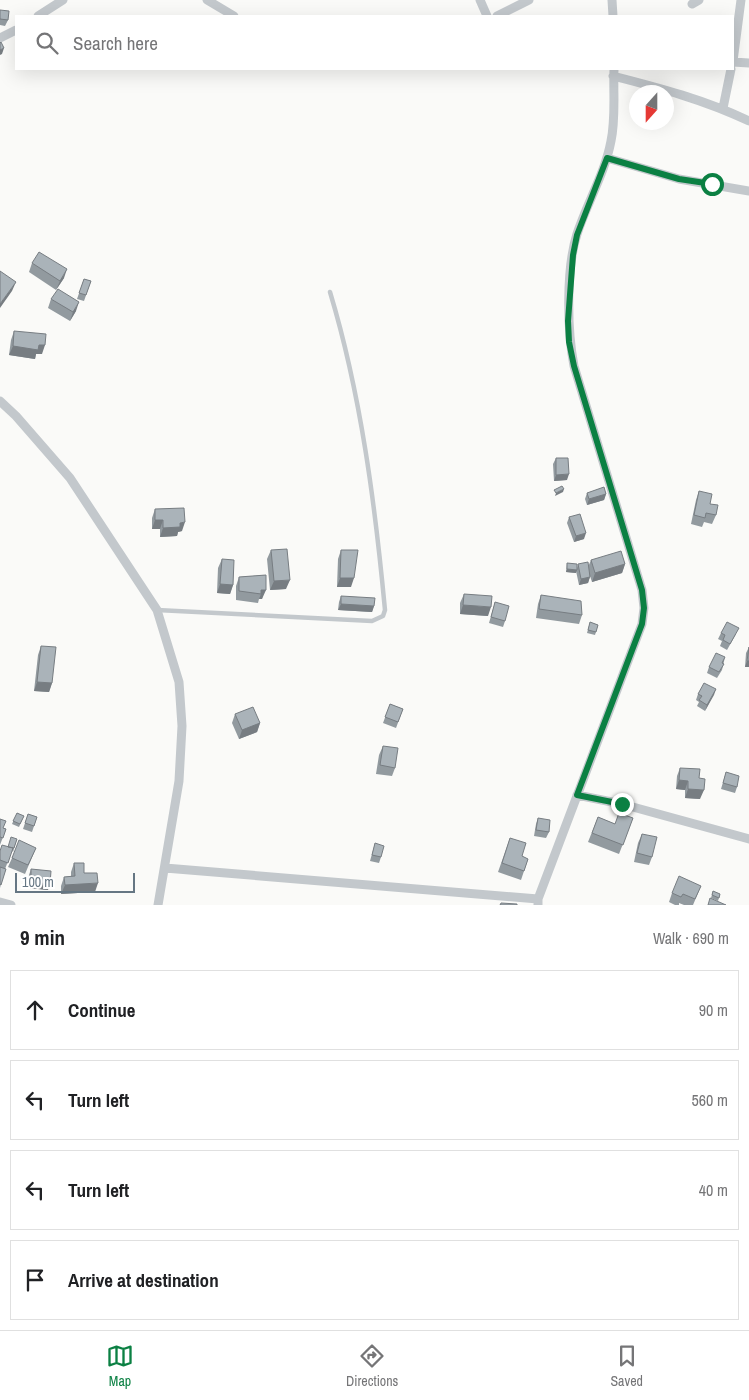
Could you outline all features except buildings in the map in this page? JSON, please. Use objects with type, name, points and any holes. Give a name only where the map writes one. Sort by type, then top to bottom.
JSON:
[{"type":"street","points":[[40,15],[63,0]]},
{"type":"street","points":[[207,0],[232,15]]},
{"type":"street","points":[[480,0],[487,15]]},
{"type":"street","points":[[499,15],[529,0]]},
{"type":"street","points":[[612,0],[613,15]]},
{"type":"street","points":[[734,54],[741,0]]},
{"type":"street","points":[[0,38],[15,30]]},
{"type":"street","points":[[734,62],[749,63]]},
{"type":"street","points":[[723,108],[731,70]]},
{"type":"street","points":[[165,868],[538,902],[642,624],[644,608],[642,590],[574,366],[569,342],[568,321],[573,255],[577,235],[607,158],[612,140],[614,73],[723,108],[749,120]]},
{"type":"street","points":[[607,158],[679,179],[749,191]]},
{"type":"street","points":[[0,402],[16,416],[70,478],[157,610],[179,682],[182,726],[179,781],[158,905]]},
{"type":"street","points":[[577,795],[622,804],[749,839]]},
{"type":"street","points":[[0,902],[10,905]]},
{"type":"lane","points":[[157,610],[372,621],[383,616],[385,610],[373,495],[354,398],[330,292]]},
{"type":"route","points":[[622,804],[577,795],[642,624],[644,608],[642,590],[574,366],[569,342],[568,321],[573,255],[577,235],[607,158],[679,179],[712,184]]}]
